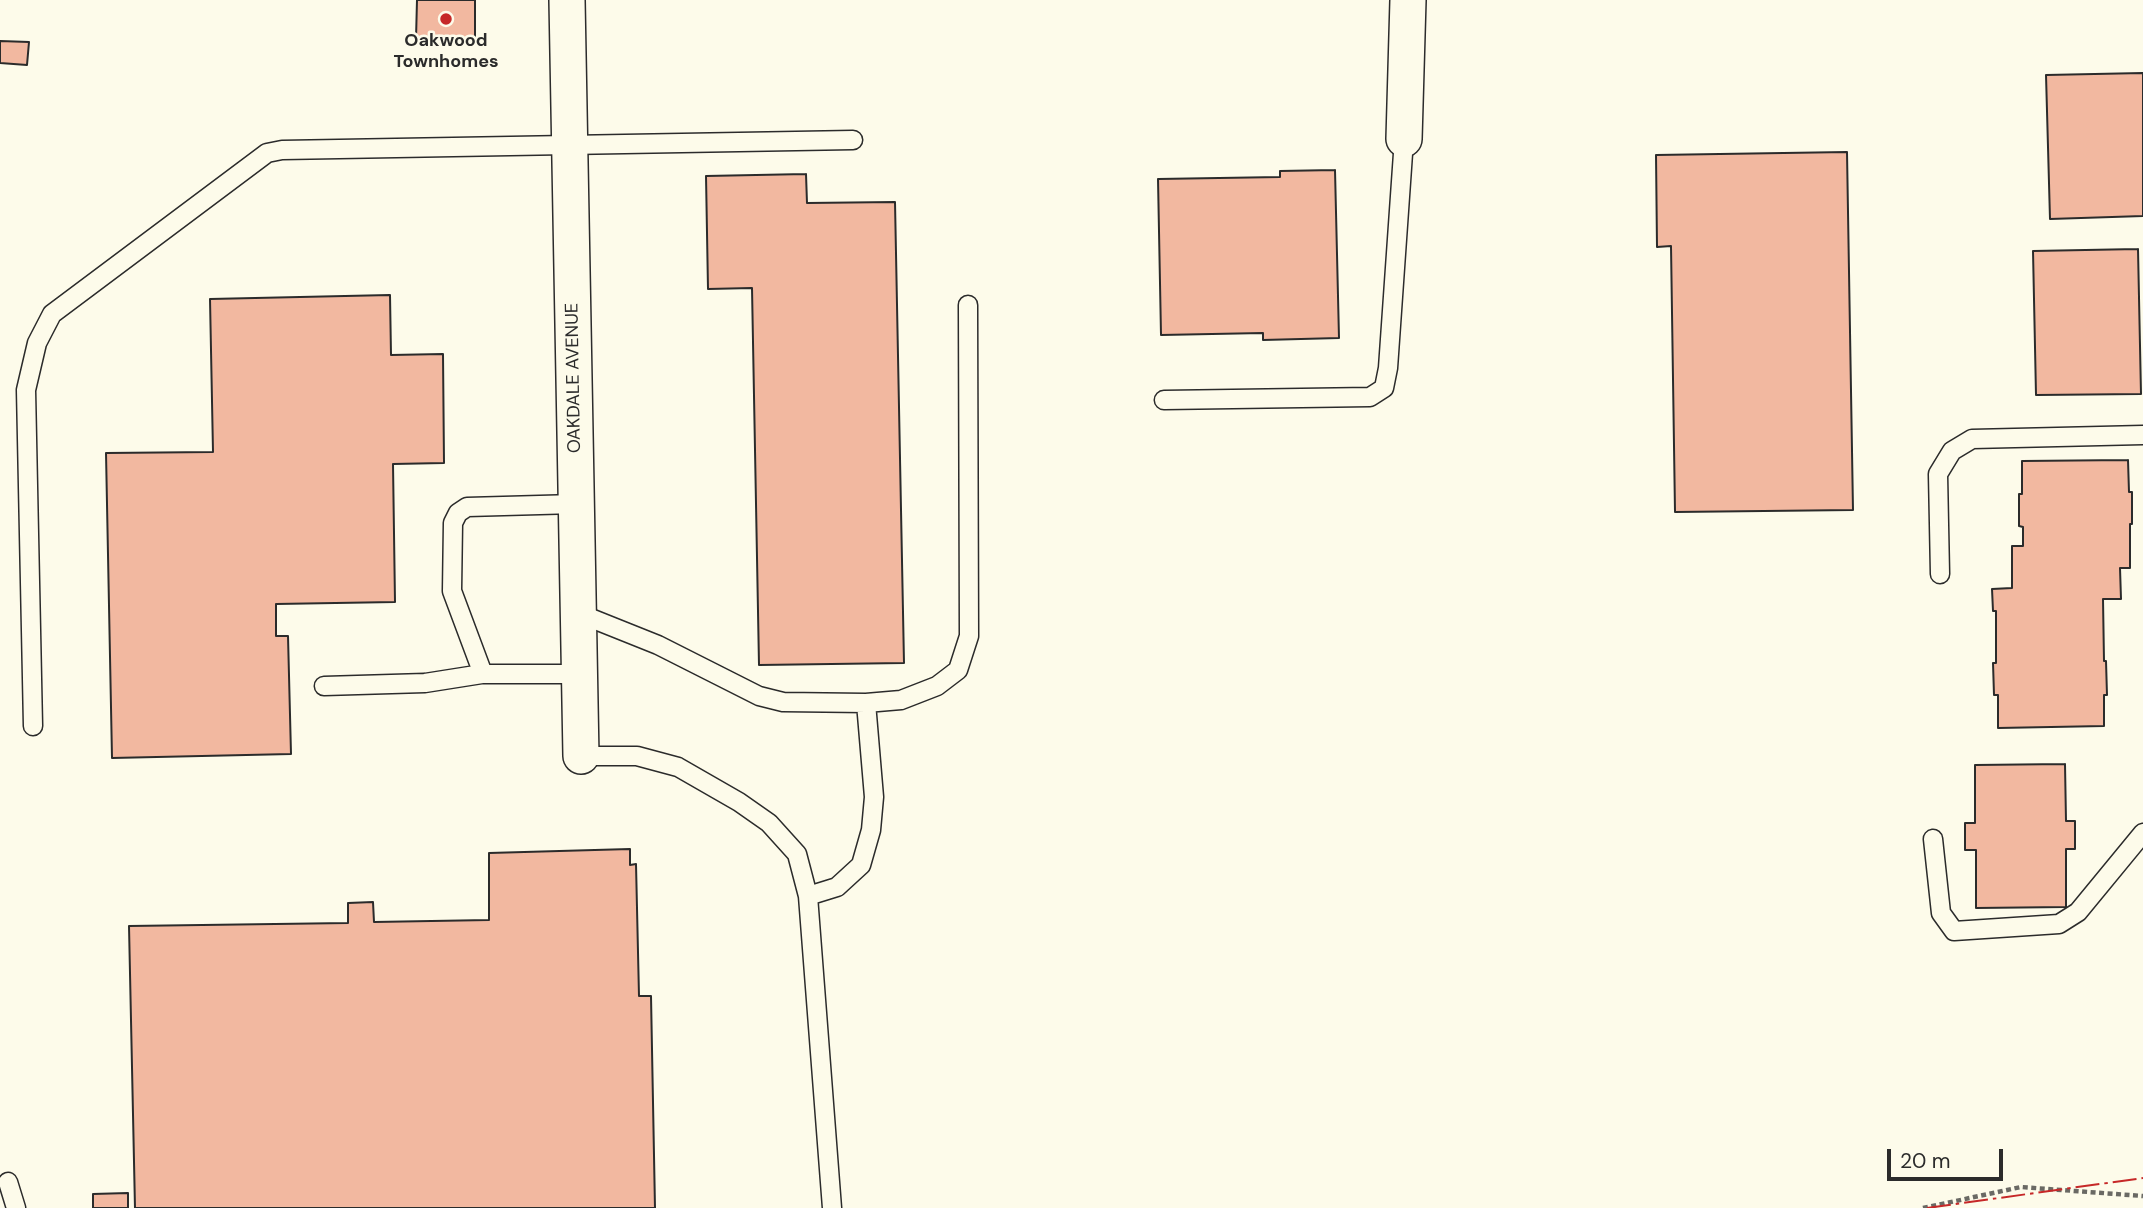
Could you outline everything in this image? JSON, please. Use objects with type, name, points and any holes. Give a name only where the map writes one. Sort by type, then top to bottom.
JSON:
[{"type":"street","name":"OAKDALE AVENUE","points":[[567,0],[580,756]]},
{"type":"street","points":[[1404,139],[1408,0]]},
{"type":"lane","points":[[1164,400],[1370,397],[1384,388],[1388,368],[1404,139]]},
{"type":"lane","points":[[33,726],[26,390],[37,343],[52,314],[267,153],[282,150],[853,140]]},
{"type":"lane","points":[[578,613],[658,645],[759,696],[783,702],[866,704],[901,700],[937,686],[958,670],[969,636],[968,305]]},
{"type":"lane","points":[[1940,574],[1938,474],[1952,451],[1972,439],[2143,435]]},
{"type":"lane","points":[[482,674],[452,591],[453,523],[458,513],[467,507],[576,504]]},
{"type":"lane","points":[[324,686],[425,683],[482,674],[579,674]]},
{"type":"lane","points":[[808,896],[837,887],[860,865],[871,830],[874,797],[866,704]]},
{"type":"lane","points":[[580,756],[637,756],[678,767],[739,802],[769,823],[797,854],[808,896],[832,1208]]},
{"type":"lane","points":[[1933,839],[1941,914],[1954,931],[2059,924],[2078,912],[2143,833]]},
{"type":"lane","points":[[8,1182],[16,1208]]},
{"type":"path","points":[[1923,1208],[2021,1187],[2143,1196]]},
{"type":"building","name":"Oakwood Townhomes","points":[[417,0],[475,0],[475,40],[416,39]]},
{"type":"building","points":[[0,41],[29,42],[27,65],[0,63]]},
{"type":"building","points":[[2143,73],[2143,216],[2050,219],[2046,75]]},
{"type":"building","points":[[1847,152],[1853,510],[1675,512],[1671,246],[1657,247],[1656,155]]},
{"type":"building","points":[[1335,170],[1339,338],[1263,340],[1263,333],[1161,335],[1158,179],[1280,177],[1280,171]]},
{"type":"building","points":[[806,174],[807,203],[895,202],[904,663],[759,665],[752,288],[708,289],[706,176]]},
{"type":"building","points":[[2138,249],[2141,394],[2036,395],[2033,251]]},
{"type":"building","points":[[390,295],[391,355],[443,354],[444,463],[393,464],[395,602],[276,604],[276,636],[288,636],[291,754],[112,758],[106,453],[213,452],[210,299]]},
{"type":"building","points":[[2128,460],[2129,492],[2132,492],[2130,568],[2120,568],[2121,599],[2103,599],[2107,695],[2104,695],[2104,726],[1998,728],[1998,695],[1994,695],[1993,663],[1996,663],[1996,611],[1993,611],[1992,589],[2012,588],[2012,546],[2023,546],[2023,527],[2019,526],[2022,461]]},
{"type":"building","points":[[2065,764],[2066,821],[2075,821],[2075,849],[2066,849],[2066,907],[1976,908],[1976,850],[1965,850],[1965,823],[1975,823],[1975,765]]},
{"type":"building","points":[[630,849],[630,865],[636,864],[639,996],[651,996],[655,1208],[135,1208],[129,926],[348,923],[348,903],[373,902],[374,922],[489,920],[489,853]]},
{"type":"building","points":[[128,1193],[128,1208],[93,1208],[93,1194]]},
{"type":"power","points":[[1927,1208],[2143,1178]]},
{"type":"place","name":"Oakwood Townhomes","points":[[446,19]]}]
